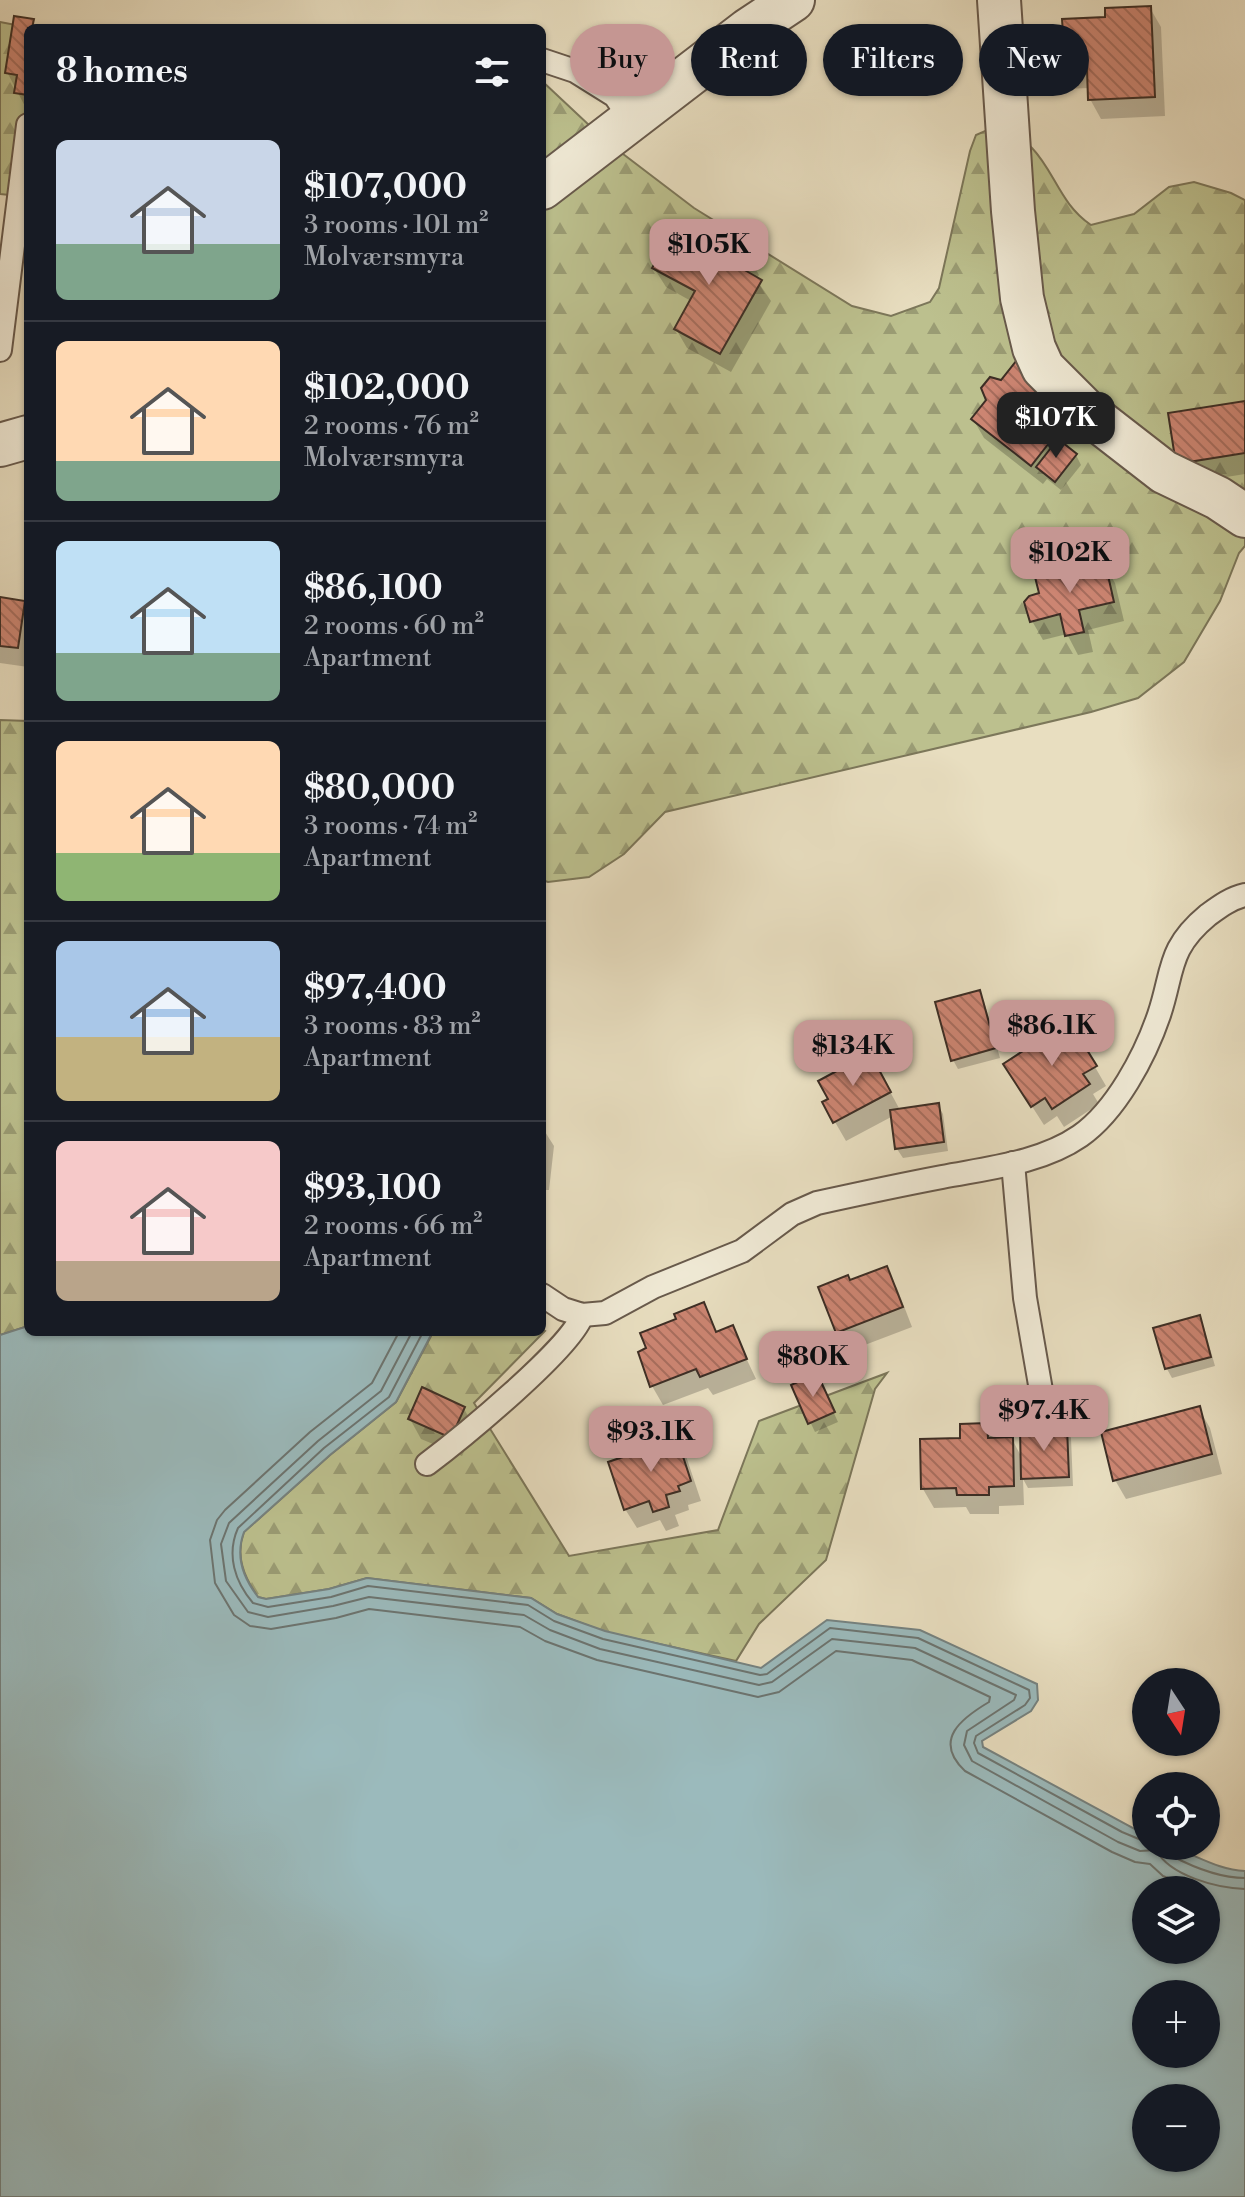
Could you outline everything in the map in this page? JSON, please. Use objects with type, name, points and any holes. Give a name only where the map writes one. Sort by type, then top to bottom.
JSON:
[{"type":"street","points":[[546,185],[748,30],[793,0]]},
{"type":"street","points":[[999,0],[1022,298],[1034,348],[1043,368],[1088,413],[1164,472],[1218,498],[1245,516]]},
{"type":"street","points":[[0,445],[24,438]]},
{"type":"lane","points":[[546,61],[575,71],[615,96],[632,121]]},
{"type":"lane","points":[[0,350],[24,157]]},
{"type":"lane","points":[[546,1298],[563,1309],[582,1315],[605,1313],[653,1287],[742,1251],[792,1214],[817,1203],[1033,1158],[1079,1137],[1103,1115],[1145,1049],[1159,1014],[1169,970],[1181,942],[1191,929],[1218,908],[1245,895]]},
{"type":"lane","points":[[1013,1163],[1025,1298],[1043,1402]]},
{"type":"lane","points":[[427,1464],[548,1360],[579,1324],[582,1315]]},
{"type":"green space","points":[[0,22],[24,27],[24,197],[0,194]]},
{"type":"green space","points":[[546,85],[606,141],[694,208],[852,306],[891,316],[930,302],[939,288],[970,151],[976,135],[992,128],[1018,138],[1032,148],[1065,198],[1091,225],[1134,214],[1169,187],[1194,182],[1245,200],[1245,546],[1239,553],[1220,601],[1184,662],[1138,698],[1091,712],[665,812],[624,854],[589,877],[548,882]]},
{"type":"green space","points":[[0,720],[24,721],[24,1327],[0,1335]]},
{"type":"green space","points":[[431,1336],[540,1336],[474,1403],[569,1556],[718,1530],[759,1421],[887,1373],[875,1389],[826,1560],[759,1624],[736,1661],[605,1632],[557,1614],[531,1598],[367,1578],[329,1589],[266,1599],[258,1597],[242,1566],[240,1549],[244,1532],[330,1455],[396,1402]]},
{"type":"water","points":[[24,1327],[24,1336],[430,1336],[396,1402],[330,1455],[244,1532],[240,1550],[242,1566],[258,1597],[266,1599],[329,1589],[367,1578],[531,1598],[557,1614],[605,1631],[761,1668],[827,1620],[920,1630],[1037,1684],[1038,1700],[1031,1711],[982,1741],[983,1747],[1132,1827],[1132,1860],[1204,1860],[1245,1871],[1245,2197],[0,2197],[0,1335]]},
{"type":"building","points":[[1151,6],[1155,97],[1088,100],[1089,24],[1062,24],[1062,19],[1105,17],[1105,8]]},
{"type":"building","points":[[14,16],[34,19],[33,24],[24,24],[24,94],[14,93],[17,75],[5,73]]},
{"type":"building","points":[[673,231],[705,249],[714,234],[749,254],[741,268],[762,280],[720,354],[674,329],[695,291],[652,268]]},
{"type":"building","points":[[1017,360],[1053,389],[1032,416],[1056,434],[1031,466],[971,419],[986,400],[981,388],[990,377],[1001,380]]},
{"type":"building","points":[[1245,401],[1245,453],[1176,464],[1168,413]]},
{"type":"building","points":[[1058,439],[1077,454],[1055,482],[1036,467]]},
{"type":"building","points":[[1105,562],[1114,602],[1079,610],[1084,632],[1065,636],[1060,614],[1030,622],[1024,602],[1029,596],[1039,593],[1035,577]]},
{"type":"building","points":[[0,597],[24,601],[18,648],[0,646]]},
{"type":"building","points":[[980,990],[996,1048],[951,1061],[935,1002]]},
{"type":"building","points":[[1069,1021],[1097,1066],[1083,1074],[1090,1084],[1052,1109],[1045,1098],[1031,1107],[1003,1064]]},
{"type":"building","points":[[870,1053],[891,1092],[833,1123],[822,1102],[828,1099],[818,1081]]},
{"type":"building","points":[[939,1103],[944,1142],[895,1149],[890,1110]]},
{"type":"building","points":[[887,1266],[903,1307],[836,1333],[818,1287],[848,1275],[850,1280]]},
{"type":"building","points":[[704,1302],[716,1332],[733,1325],[747,1359],[700,1377],[696,1369],[650,1387],[638,1352],[646,1348],[640,1333],[676,1319],[674,1314]]},
{"type":"building","points":[[1200,1315],[1211,1357],[1165,1369],[1153,1328]]},
{"type":"building","points":[[817,1373],[835,1412],[808,1424],[791,1385]]},
{"type":"building","points":[[422,1387],[465,1407],[451,1438],[408,1419]]},
{"type":"building","points":[[1200,1406],[1212,1454],[1113,1481],[1101,1432]]},
{"type":"building","points":[[987,1423],[988,1438],[1013,1437],[1014,1486],[989,1487],[989,1495],[957,1495],[956,1488],[921,1489],[920,1439],[960,1438],[960,1424]]},
{"type":"building","points":[[1067,1427],[1069,1477],[1021,1479],[1020,1428]]},
{"type":"building","points":[[675,1432],[691,1481],[678,1486],[680,1491],[666,1495],[669,1507],[653,1512],[649,1501],[624,1510],[608,1462],[662,1444],[660,1437]]}]
